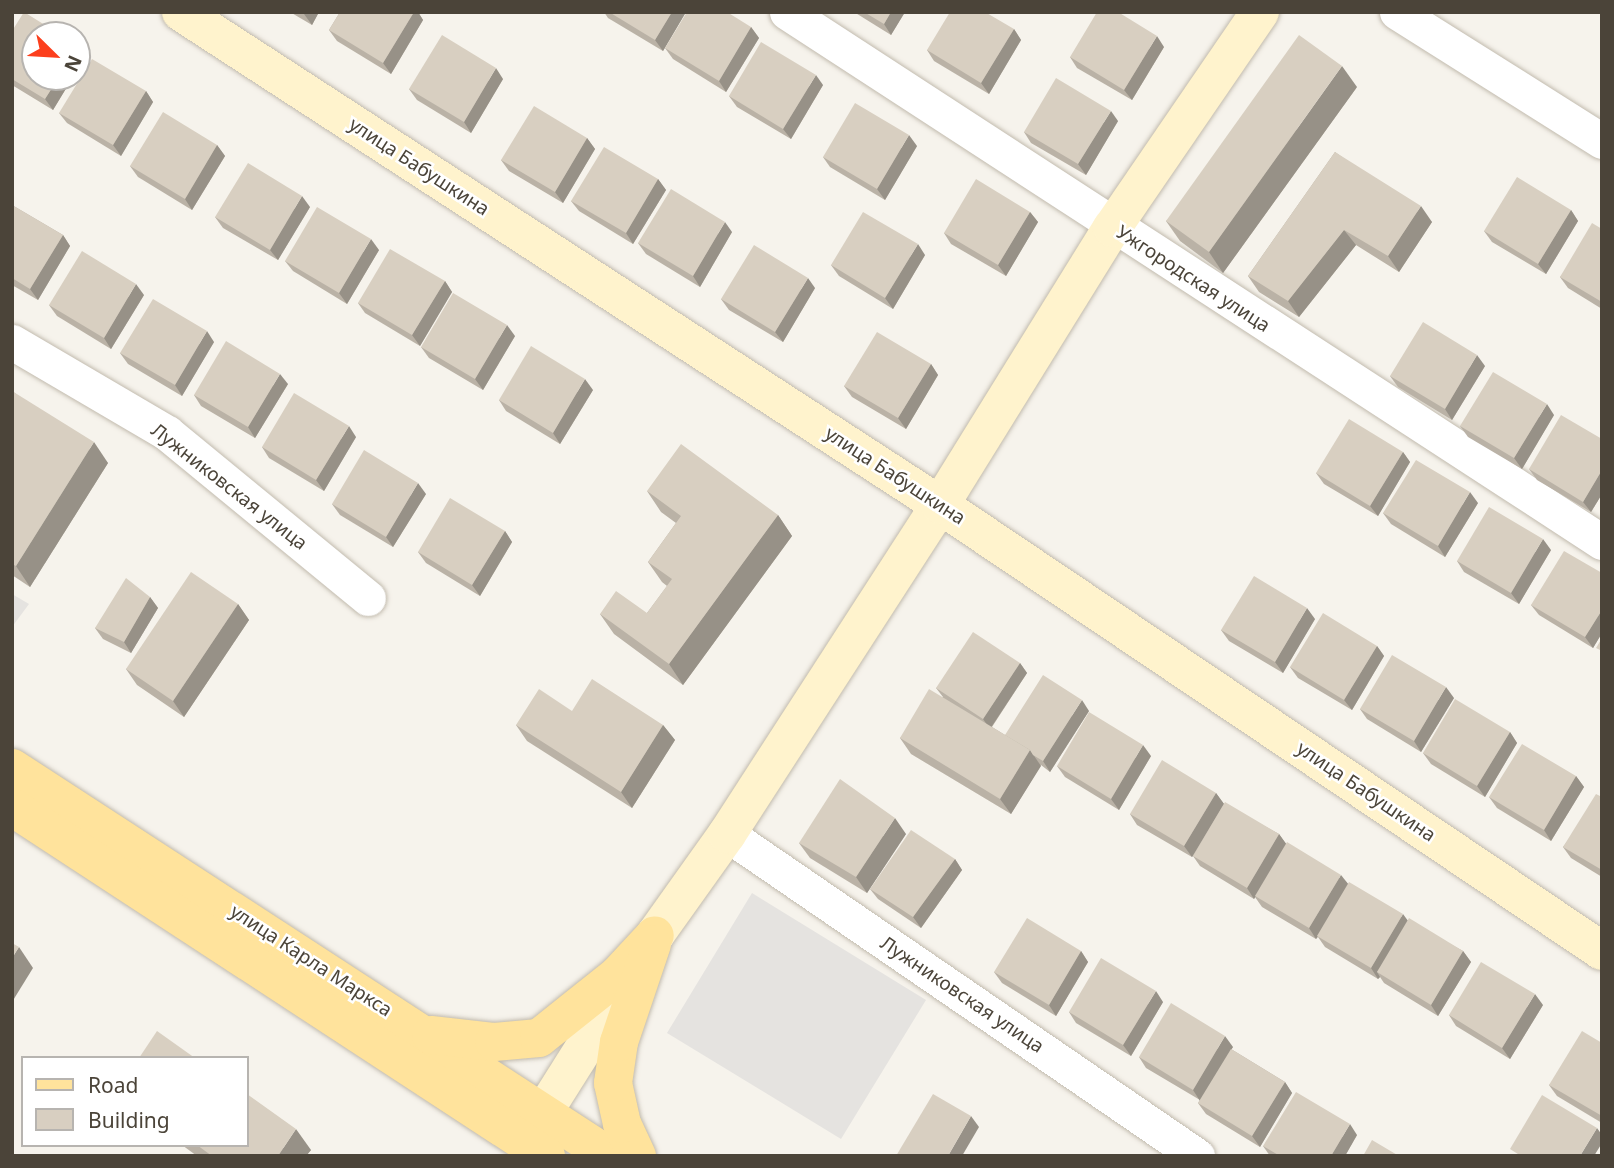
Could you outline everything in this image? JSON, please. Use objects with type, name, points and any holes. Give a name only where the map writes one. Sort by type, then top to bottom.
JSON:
[{"type":"main road","name":"улица Карла Маркса","points":[[12,768],[423,1034],[532,1142]]},
{"type":"main road","name":"улица Карла Маркса","points":[[12,807],[532,1142],[609,1156]]},
{"type":"main road","points":[[423,1034],[494,1042],[539,1038],[618,975],[655,935]]},
{"type":"main road","points":[[637,1156],[622,1124],[613,1083],[620,1042],[655,935]]},
{"type":"street","name":"улица Бабушкина","points":[[181,12],[940,505],[1602,951]]},
{"type":"street","name":"Ужгородская улица","points":[[787,12],[1112,228],[1602,542]]},
{"type":"street","points":[[532,1142],[655,935],[727,834],[940,505],[1112,228],[1260,12]]},
{"type":"street","points":[[1397,12],[1602,141]]},
{"type":"street","name":"Лужниковская улица","points":[[12,342],[167,433],[368,598]]},
{"type":"street","name":"Лужниковская улица","points":[[727,834],[1197,1156]]},
{"type":"shaded area","points":[[12,594],[29,604],[12,627]]},
{"type":"shaded area","points":[[752,893],[926,1000],[841,1139],[667,1033]]},
{"type":"building","points":[[24,12],[38,21],[21,21],[21,84],[12,79],[12,31]]},
{"type":"building","points":[[340,12],[414,12],[383,63],[329,30]]},
{"type":"building","points":[[609,12],[672,12],[655,40]]},
{"type":"building","points":[[687,12],[727,12],[751,27],[719,81],[665,48]]},
{"type":"building","points":[[864,12],[891,12],[884,24]]},
{"type":"building","points":[[950,12],[985,12],[1014,29],[981,83],[927,50]]},
{"type":"building","points":[[1097,12],[1118,12],[1157,36],[1124,90],[1070,57]]},
{"type":"building","points":[[442,35],[496,68],[464,122],[409,89]]},
{"type":"building","points":[[1299,35],[1342,66],[1209,252],[1166,221]]},
{"type":"building","points":[[761,42],[816,75],[783,129],[729,96]]},
{"type":"building","points":[[91,61],[146,91],[113,145],[59,113],[72,91],[91,91]]},
{"type":"building","points":[[1056,78],[1111,111],[1078,164],[1024,132]]},
{"type":"building","points":[[32,91],[50,91],[45,99]]},
{"type":"building","points":[[855,103],[909,135],[877,189],[823,157]]},
{"type":"building","points":[[534,106],[587,138],[555,192],[501,160]]},
{"type":"building","points":[[163,112],[217,145],[185,199],[130,166]]},
{"type":"building","points":[[604,147],[658,179],[626,233],[571,201]]},
{"type":"building","points":[[1335,152],[1421,206],[1388,256],[1344,230],[1288,301],[1248,276]]},
{"type":"building","points":[[248,163],[302,196],[270,250],[215,217]]},
{"type":"building","points":[[1517,177],[1571,210],[1538,264],[1484,231]]},
{"type":"building","points":[[976,179],[1030,212],[998,265],[944,233]]},
{"type":"building","points":[[671,189],[725,222],[693,276],[638,243]]},
{"type":"building","points":[[12,205],[63,235],[30,289],[12,278]]},
{"type":"building","points":[[317,207],[371,239],[339,293],[285,261]]},
{"type":"building","points":[[863,212],[918,244],[885,298],[831,265]]},
{"type":"building","points":[[1592,223],[1602,229],[1602,302],[1560,277]]},
{"type":"building","points":[[754,245],[808,278],[775,332],[721,299]]},
{"type":"building","points":[[390,249],[445,281],[412,335],[358,303]]},
{"type":"building","points":[[82,251],[136,284],[104,338],[49,305]]},
{"type":"building","points":[[453,293],[507,325],[475,379],[421,347]]},
{"type":"building","points":[[153,299],[207,331],[175,385],[120,353]]},
{"type":"building","points":[[1423,322],[1477,355],[1445,409],[1390,376]]},
{"type":"building","points":[[877,332],[931,364],[898,418],[844,386]]},
{"type":"building","points":[[226,341],[280,374],[248,427],[194,395]]},
{"type":"building","points":[[531,346],[585,379],[553,433],[499,400]]},
{"type":"building","points":[[1493,372],[1547,404],[1514,458],[1460,426]]},
{"type":"building","points":[[12,391],[94,442],[16,566],[12,564]]},
{"type":"building","points":[[294,393],[349,426],[316,480],[262,447]]},
{"type":"building","points":[[1561,415],[1602,439],[1602,470],[1583,502],[1529,469]]},
{"type":"building","points":[[1349,419],[1403,452],[1370,506],[1316,473]]},
{"type":"building","points":[[681,444],[778,515],[669,664],[600,614],[616,591],[647,613],[672,579],[648,562],[681,516],[647,491]]},
{"type":"building","points":[[364,450],[418,483],[386,537],[332,504]]},
{"type":"building","points":[[1416,460],[1470,492],[1438,546],[1383,513]]},
{"type":"building","points":[[450,498],[505,531],[472,585],[418,552]]},
{"type":"building","points":[[1489,507],[1543,539],[1511,593],[1457,561]]},
{"type":"building","points":[[1564,551],[1602,573],[1602,610],[1585,637],[1531,605]]},
{"type":"building","points":[[191,572],[238,604],[173,701],[126,669]]},
{"type":"building","points":[[1254,576],[1307,608],[1275,662],[1221,630]]},
{"type":"building","points":[[126,578],[150,597],[124,642],[95,628]]},
{"type":"building","points":[[1323,613],[1377,646],[1344,700],[1290,667]]},
{"type":"building","points":[[973,632],[1020,663],[983,719],[936,688]]},
{"type":"building","points":[[1602,638],[1602,651],[1596,648]]},
{"type":"building","points":[[1392,655],[1446,687],[1414,741],[1360,709]]},
{"type":"building","points":[[1043,675],[1082,700],[1043,761],[1005,735]]},
{"type":"building","points":[[592,679],[663,725],[621,792],[516,725],[539,689],[572,711]]},
{"type":"building","points":[[929,689],[1030,750],[1000,799],[900,738]]},
{"type":"building","points":[[1455,699],[1510,732],[1477,786],[1423,753]]},
{"type":"building","points":[[1089,712],[1143,745],[1111,799],[1057,766]]},
{"type":"building","points":[[1522,744],[1576,776],[1544,830],[1489,797]]},
{"type":"building","points":[[1162,760],[1216,793],[1184,846],[1130,814]]},
{"type":"building","points":[[840,779],[895,818],[856,877],[799,843]]},
{"type":"building","points":[[1596,794],[1602,797],[1602,870],[1563,847]]},
{"type":"building","points":[[1225,802],[1279,834],[1247,888],[1193,856]]},
{"type":"building","points":[[911,830],[955,859],[913,917],[870,889]]},
{"type":"building","points":[[1287,842],[1341,875],[1309,928],[1255,896]]},
{"type":"building","points":[[1349,882],[1403,914],[1371,968],[1317,936]]},
{"type":"building","points":[[1027,918],[1081,951],[1049,1005],[994,972]]},
{"type":"building","points":[[1409,918],[1463,951],[1431,1005],[1377,972]]},
{"type":"building","points":[[12,943],[19,947],[12,958]]},
{"type":"building","points":[[1101,958],[1156,991],[1123,1045],[1069,1012]]},
{"type":"building","points":[[1481,962],[1535,994],[1502,1048],[1449,1015]]},
{"type":"building","points":[[1171,1003],[1225,1036],[1193,1090],[1139,1057]]},
{"type":"building","points":[[157,1031],[192,1056],[140,1056]]},
{"type":"building","points":[[1582,1031],[1602,1043],[1602,1116],[1549,1085]]},
{"type":"building","points":[[1231,1049],[1285,1082],[1252,1136],[1198,1103]]},
{"type":"building","points":[[1296,1092],[1350,1124],[1331,1156],[1280,1156],[1263,1146]]},
{"type":"building","points":[[933,1094],[971,1116],[948,1156],[896,1156]]},
{"type":"building","points":[[248,1095],[296,1129],[278,1156],[212,1156],[200,1147],[248,1147]]},
{"type":"building","points":[[1542,1095],[1597,1128],[1580,1156],[1521,1156],[1510,1149]]},
{"type":"building","points":[[1372,1140],[1399,1156],[1363,1156]]}]
